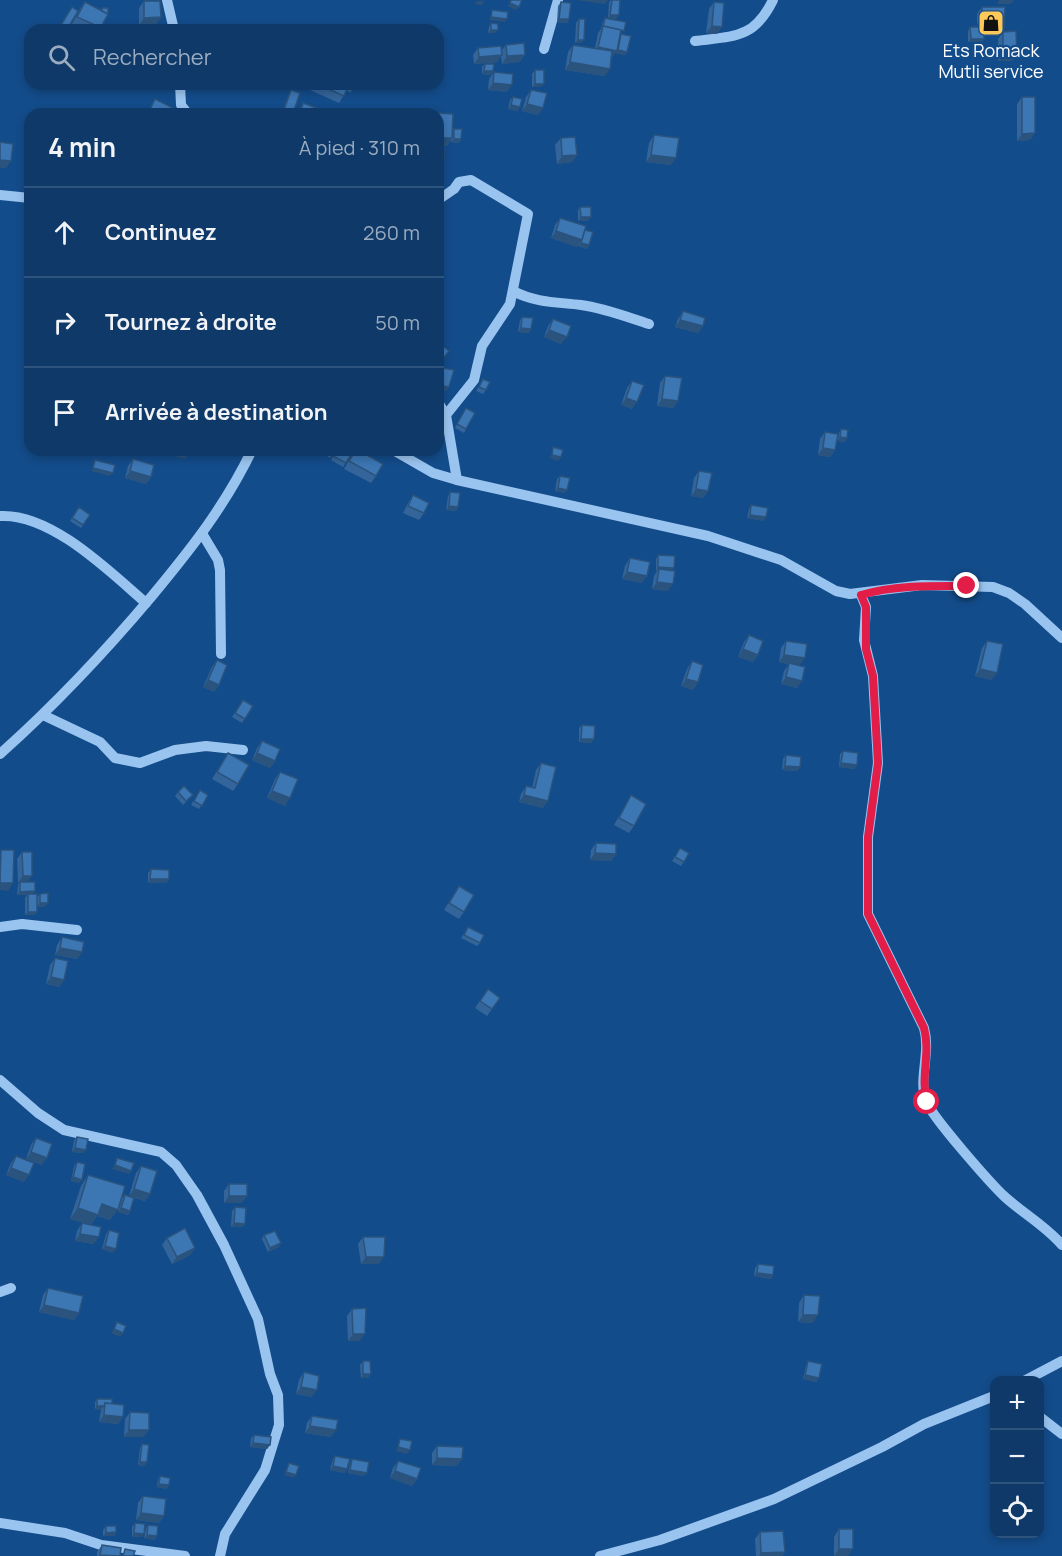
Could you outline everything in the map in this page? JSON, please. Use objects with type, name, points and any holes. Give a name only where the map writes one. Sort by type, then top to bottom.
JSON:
[{"type":"street","points":[[167,0],[173,24]]},
{"type":"street","points":[[544,49],[558,0]]},
{"type":"street","points":[[695,41],[741,35],[755,28],[773,0]]},
{"type":"street","points":[[180,90],[183,108]]},
{"type":"street","points":[[444,196],[459,182],[471,180],[528,214],[510,304],[482,346],[474,380],[446,415],[458,480]]},
{"type":"street","points":[[0,195],[24,197]]},
{"type":"street","points":[[513,291],[526,298],[556,304],[582,305],[649,324]]},
{"type":"street","points":[[0,754],[44,715],[99,658],[203,535],[249,456]]},
{"type":"street","points":[[403,456],[433,473],[458,480],[708,536],[781,560],[836,591],[861,595],[877,590],[922,585],[993,587],[1009,593],[1025,604],[1061,637]]},
{"type":"street","points":[[0,516],[34,520],[50,528],[115,575],[146,603]]},
{"type":"street","points":[[203,535],[218,560],[220,570],[221,654]]},
{"type":"street","points":[[861,595],[866,607],[866,649],[873,676],[878,763],[868,837],[868,914],[924,1028],[928,1044],[924,1073],[927,1102],[1004,1196],[1052,1234],[1062,1245]]},
{"type":"street","points":[[44,715],[100,742],[115,758],[140,763],[175,750],[206,746],[243,750]]},
{"type":"street","points":[[0,927],[22,924],[77,930]]},
{"type":"street","points":[[0,1080],[38,1113],[64,1130],[161,1152],[176,1164],[197,1195],[224,1245],[258,1319],[270,1374],[278,1395],[279,1425],[265,1470],[225,1534],[220,1556]]},
{"type":"street","points":[[1034,1376],[1062,1361]]},
{"type":"street","points":[[600,1556],[660,1540],[774,1499],[924,1424],[990,1398]]},
{"type":"street","points":[[1044,1420],[1062,1434]]},
{"type":"street","points":[[0,1523],[65,1533],[101,1545],[186,1556]]},
{"type":"building","points":[[511,0],[522,0],[519,7],[510,3]]},
{"type":"building","points":[[612,0],[620,0],[619,15],[610,15]]},
{"type":"building","points":[[144,1],[160,1],[161,17],[144,18]]},
{"type":"building","points":[[85,2],[108,14],[103,24],[93,24],[77,17]]},
{"type":"building","points":[[561,2],[571,3],[569,19],[559,19]]},
{"type":"building","points":[[714,2],[724,3],[722,27],[712,26]]},
{"type":"building","points":[[72,7],[78,11],[70,24],[62,24]]},
{"type":"building","points":[[982,7],[1005,7],[1004,29],[989,29],[989,17],[982,17]]},
{"type":"building","points":[[102,8],[108,8],[108,14],[102,11]]},
{"type":"building","points":[[492,10],[508,12],[507,19],[491,17]]},
{"type":"building","points":[[605,18],[626,22],[624,31],[603,26]]},
{"type":"building","points":[[579,19],[585,19],[584,40],[578,40]]},
{"type":"building","points":[[491,23],[498,24],[498,30],[491,30]]},
{"type":"building","points":[[603,26],[621,30],[617,51],[598,47]]},
{"type":"building","points":[[970,27],[984,27],[984,39],[971,39]]},
{"type":"building","points":[[1016,31],[1017,54],[1003,54],[1003,32]]},
{"type":"building","points":[[621,34],[631,36],[627,52],[618,50]]},
{"type":"building","points":[[524,43],[525,55],[507,56],[506,45]]},
{"type":"building","points":[[573,45],[612,51],[610,69],[570,62]]},
{"type":"building","points":[[501,46],[502,55],[479,57],[478,48]]},
{"type":"building","points":[[485,64],[494,64],[493,71],[484,71]]},
{"type":"building","points":[[535,70],[544,70],[544,84],[535,84]]},
{"type":"building","points":[[494,72],[513,74],[512,85],[493,83]]},
{"type":"building","points":[[291,90],[300,93],[295,108],[285,108]]},
{"type":"building","points":[[330,90],[347,90],[344,96]]},
{"type":"building","points":[[531,90],[547,93],[543,108],[527,104]]},
{"type":"building","points":[[513,97],[522,99],[520,107],[511,105]]},
{"type":"building","points":[[1022,97],[1035,97],[1035,133],[1022,134]]},
{"type":"building","points":[[155,99],[173,108],[151,108]]},
{"type":"building","points":[[303,103],[317,108],[302,108]]},
{"type":"building","points":[[444,113],[453,114],[452,138],[444,138]]},
{"type":"building","points":[[454,129],[462,129],[461,139],[454,139]]},
{"type":"building","points":[[654,135],[679,138],[676,158],[651,155]]},
{"type":"building","points":[[575,137],[577,155],[562,156],[561,138]]},
{"type":"building","points":[[0,142],[13,144],[11,161],[0,160]]},
{"type":"building","points":[[580,207],[591,207],[591,217],[581,217]]},
{"type":"building","points":[[560,218],[586,226],[582,240],[556,231]]},
{"type":"building","points":[[585,230],[593,232],[589,245],[581,243]]},
{"type":"building","points":[[683,311],[705,318],[703,326],[680,320]]},
{"type":"building","points":[[522,317],[533,318],[531,329],[521,328]]},
{"type":"building","points":[[553,319],[571,326],[567,337],[549,330]]},
{"type":"building","points":[[444,347],[449,351],[444,357]]},
{"type":"building","points":[[444,368],[454,370],[449,387],[444,386]]},
{"type":"building","points":[[665,376],[682,378],[678,401],[662,399]]},
{"type":"building","points":[[483,379],[490,382],[486,390],[479,387]]},
{"type":"building","points":[[632,381],[644,385],[637,402],[626,398]]},
{"type":"building","points":[[466,408],[475,413],[466,429],[457,424]]},
{"type":"building","points":[[841,429],[848,430],[847,438],[840,437]]},
{"type":"building","points":[[825,432],[838,434],[835,450],[823,448]]},
{"type":"building","points":[[553,447],[563,450],[561,457],[552,455]]},
{"type":"building","points":[[333,456],[350,456],[346,463]]},
{"type":"building","points":[[352,456],[369,456],[383,464],[376,476],[349,461]]},
{"type":"building","points":[[133,459],[154,465],[151,477],[130,471]]},
{"type":"building","points":[[95,460],[115,465],[113,473],[93,468]]},
{"type":"building","points":[[699,471],[712,473],[708,491],[696,489]]},
{"type":"building","points":[[560,476],[570,478],[567,490],[558,488]]},
{"type":"building","points":[[450,492],[460,493],[458,507],[449,506]]},
{"type":"building","points":[[413,495],[429,503],[424,513],[408,506]]},
{"type":"building","points":[[751,505],[768,508],[766,517],[750,515]]},
{"type":"building","points":[[79,507],[90,515],[83,525],[72,518]]},
{"type":"building","points":[[658,555],[675,556],[674,568],[658,567]]},
{"type":"building","points":[[630,558],[650,562],[647,576],[627,572]]},
{"type":"building","points":[[659,569],[675,571],[673,584],[657,582]]},
{"type":"building","points":[[749,635],[763,641],[758,655],[743,649]]},
{"type":"building","points":[[786,641],[807,644],[805,658],[784,655]]},
{"type":"building","points":[[987,641],[1003,644],[997,673],[980,669]]},
{"type":"building","points":[[217,660],[227,665],[219,685],[208,680]]},
{"type":"building","points":[[692,661],[703,665],[698,682],[686,679]]},
{"type":"building","points":[[789,663],[805,667],[802,681],[786,677]]},
{"type":"building","points":[[243,700],[253,706],[245,719],[235,713]]},
{"type":"building","points":[[582,725],[595,726],[594,739],[581,739]]},
{"type":"building","points":[[262,741],[280,749],[275,761],[257,753]]},
{"type":"building","points":[[843,751],[858,753],[857,765],[841,763]]},
{"type":"building","points":[[228,753],[249,765],[238,784],[217,772]]},
{"type":"building","points":[[786,755],[801,757],[800,767],[785,766]]},
{"type":"building","points":[[541,763],[556,767],[548,801],[524,795],[526,786],[535,788]]},
{"type":"building","points":[[280,772],[298,779],[290,798],[272,791]]},
{"type":"building","points":[[184,786],[193,795],[186,801],[178,792]]},
{"type":"building","points":[[200,790],[208,795],[202,806],[194,801]]},
{"type":"building","points":[[631,795],[646,804],[634,826],[619,818]]},
{"type":"building","points":[[596,843],[616,844],[616,854],[595,853]]},
{"type":"building","points":[[680,848],[689,853],[684,862],[675,857]]},
{"type":"building","points":[[1,850],[14,850],[13,883],[0,883]]},
{"type":"building","points":[[22,852],[32,852],[32,876],[23,876]]},
{"type":"building","points":[[151,869],[169,870],[169,879],[150,879]]},
{"type":"building","points":[[20,882],[35,882],[35,891],[20,892]]},
{"type":"building","points":[[459,886],[474,895],[464,912],[449,903]]},
{"type":"building","points":[[48,893],[48,903],[40,903],[40,894]]},
{"type":"building","points":[[28,894],[37,894],[37,912],[28,912]]},
{"type":"building","points":[[468,927],[484,935],[480,943],[464,935]]},
{"type":"building","points":[[62,937],[84,942],[82,952],[60,948]]},
{"type":"building","points":[[55,958],[68,961],[64,980],[51,977]]},
{"type":"building","points":[[488,989],[500,998],[492,1009],[480,1001]]},
{"type":"building","points":[[77,1137],[88,1139],[86,1150],[75,1148]]},
{"type":"building","points":[[36,1138],[52,1144],[47,1158],[31,1152]]},
{"type":"building","points":[[16,1156],[34,1163],[29,1175],[11,1168]]},
{"type":"building","points":[[117,1158],[134,1163],[131,1171],[115,1165]]},
{"type":"building","points":[[77,1162],[85,1164],[82,1180],[73,1177]]},
{"type":"building","points":[[141,1166],[157,1171],[150,1194],[134,1189]]},
{"type":"building","points":[[88,1175],[125,1186],[118,1210],[102,1204],[98,1215],[78,1208]]},
{"type":"building","points":[[229,1184],[247,1184],[247,1196],[229,1196]]},
{"type":"building","points":[[125,1195],[134,1198],[130,1211],[121,1208]]},
{"type":"building","points":[[235,1207],[246,1208],[245,1224],[234,1223]]},
{"type":"building","points":[[82,1223],[101,1227],[99,1237],[80,1234]]},
{"type":"building","points":[[185,1228],[195,1248],[177,1257],[167,1238]]},
{"type":"building","points":[[109,1230],[119,1233],[116,1249],[105,1246]]},
{"type":"building","points":[[275,1231],[281,1243],[270,1248],[264,1235]]},
{"type":"building","points":[[363,1237],[385,1237],[384,1257],[366,1257]]},
{"type":"building","points":[[758,1264],[774,1266],[773,1275],[757,1273]]},
{"type":"building","points":[[48,1288],[83,1296],[79,1313],[44,1305]]},
{"type":"building","points":[[804,1295],[820,1296],[818,1315],[803,1315]]},
{"type":"building","points":[[366,1308],[365,1334],[353,1334],[352,1309]]},
{"type":"building","points":[[117,1322],[126,1326],[123,1333],[114,1329]]},
{"type":"building","points":[[363,1361],[370,1361],[371,1374],[363,1374]]},
{"type":"building","points":[[808,1361],[822,1364],[819,1378],[805,1375]]},
{"type":"building","points":[[304,1372],[319,1376],[317,1390],[301,1387]]},
{"type":"building","points":[[97,1399],[112,1399],[112,1404],[105,1403],[104,1406],[97,1406]]},
{"type":"building","points":[[105,1403],[124,1405],[123,1417],[104,1415]]},
{"type":"building","points":[[130,1412],[149,1413],[149,1430],[129,1430]]},
{"type":"building","points":[[312,1416],[338,1420],[336,1430],[310,1426]]},
{"type":"building","points":[[254,1435],[271,1437],[270,1445],[253,1443]]},
{"type":"building","points":[[400,1439],[412,1441],[410,1450],[398,1447]]},
{"type":"building","points":[[142,1444],[149,1445],[147,1462],[140,1462]]},
{"type":"building","points":[[437,1446],[463,1447],[462,1459],[437,1458]]},
{"type":"building","points":[[335,1456],[350,1459],[347,1469],[333,1466]]},
{"type":"building","points":[[352,1459],[369,1462],[367,1473],[350,1470]]},
{"type":"building","points":[[398,1461],[421,1468],[417,1479],[395,1471]]},
{"type":"building","points":[[289,1463],[299,1466],[296,1475],[286,1472]]},
{"type":"building","points":[[160,1476],[170,1478],[169,1485],[159,1484]]},
{"type":"building","points":[[143,1496],[166,1499],[164,1516],[141,1513]]},
{"type":"building","points":[[135,1523],[145,1524],[144,1534],[134,1533]]},
{"type":"building","points":[[148,1525],[158,1526],[157,1536],[147,1535]]},
{"type":"building","points":[[106,1526],[116,1526],[116,1532],[106,1533]]},
{"type":"building","points":[[839,1529],[853,1529],[853,1549],[839,1549]]},
{"type":"building","points":[[783,1531],[785,1552],[761,1553],[760,1532]]},
{"type":"building","points":[[102,1545],[121,1548],[120,1556],[100,1555]]},
{"type":"building","points":[[125,1549],[135,1551],[133,1556],[123,1556]]},
{"type":"place","name":"Ets Romack Mutli service","points":[[991,23]]},
{"type":"route","points":[[927,1102],[924,1093],[924,1073],[928,1044],[924,1028],[868,914],[868,837],[878,763],[873,676],[864,640],[866,607],[861,595],[877,590],[922,585],[967,586]]}]
